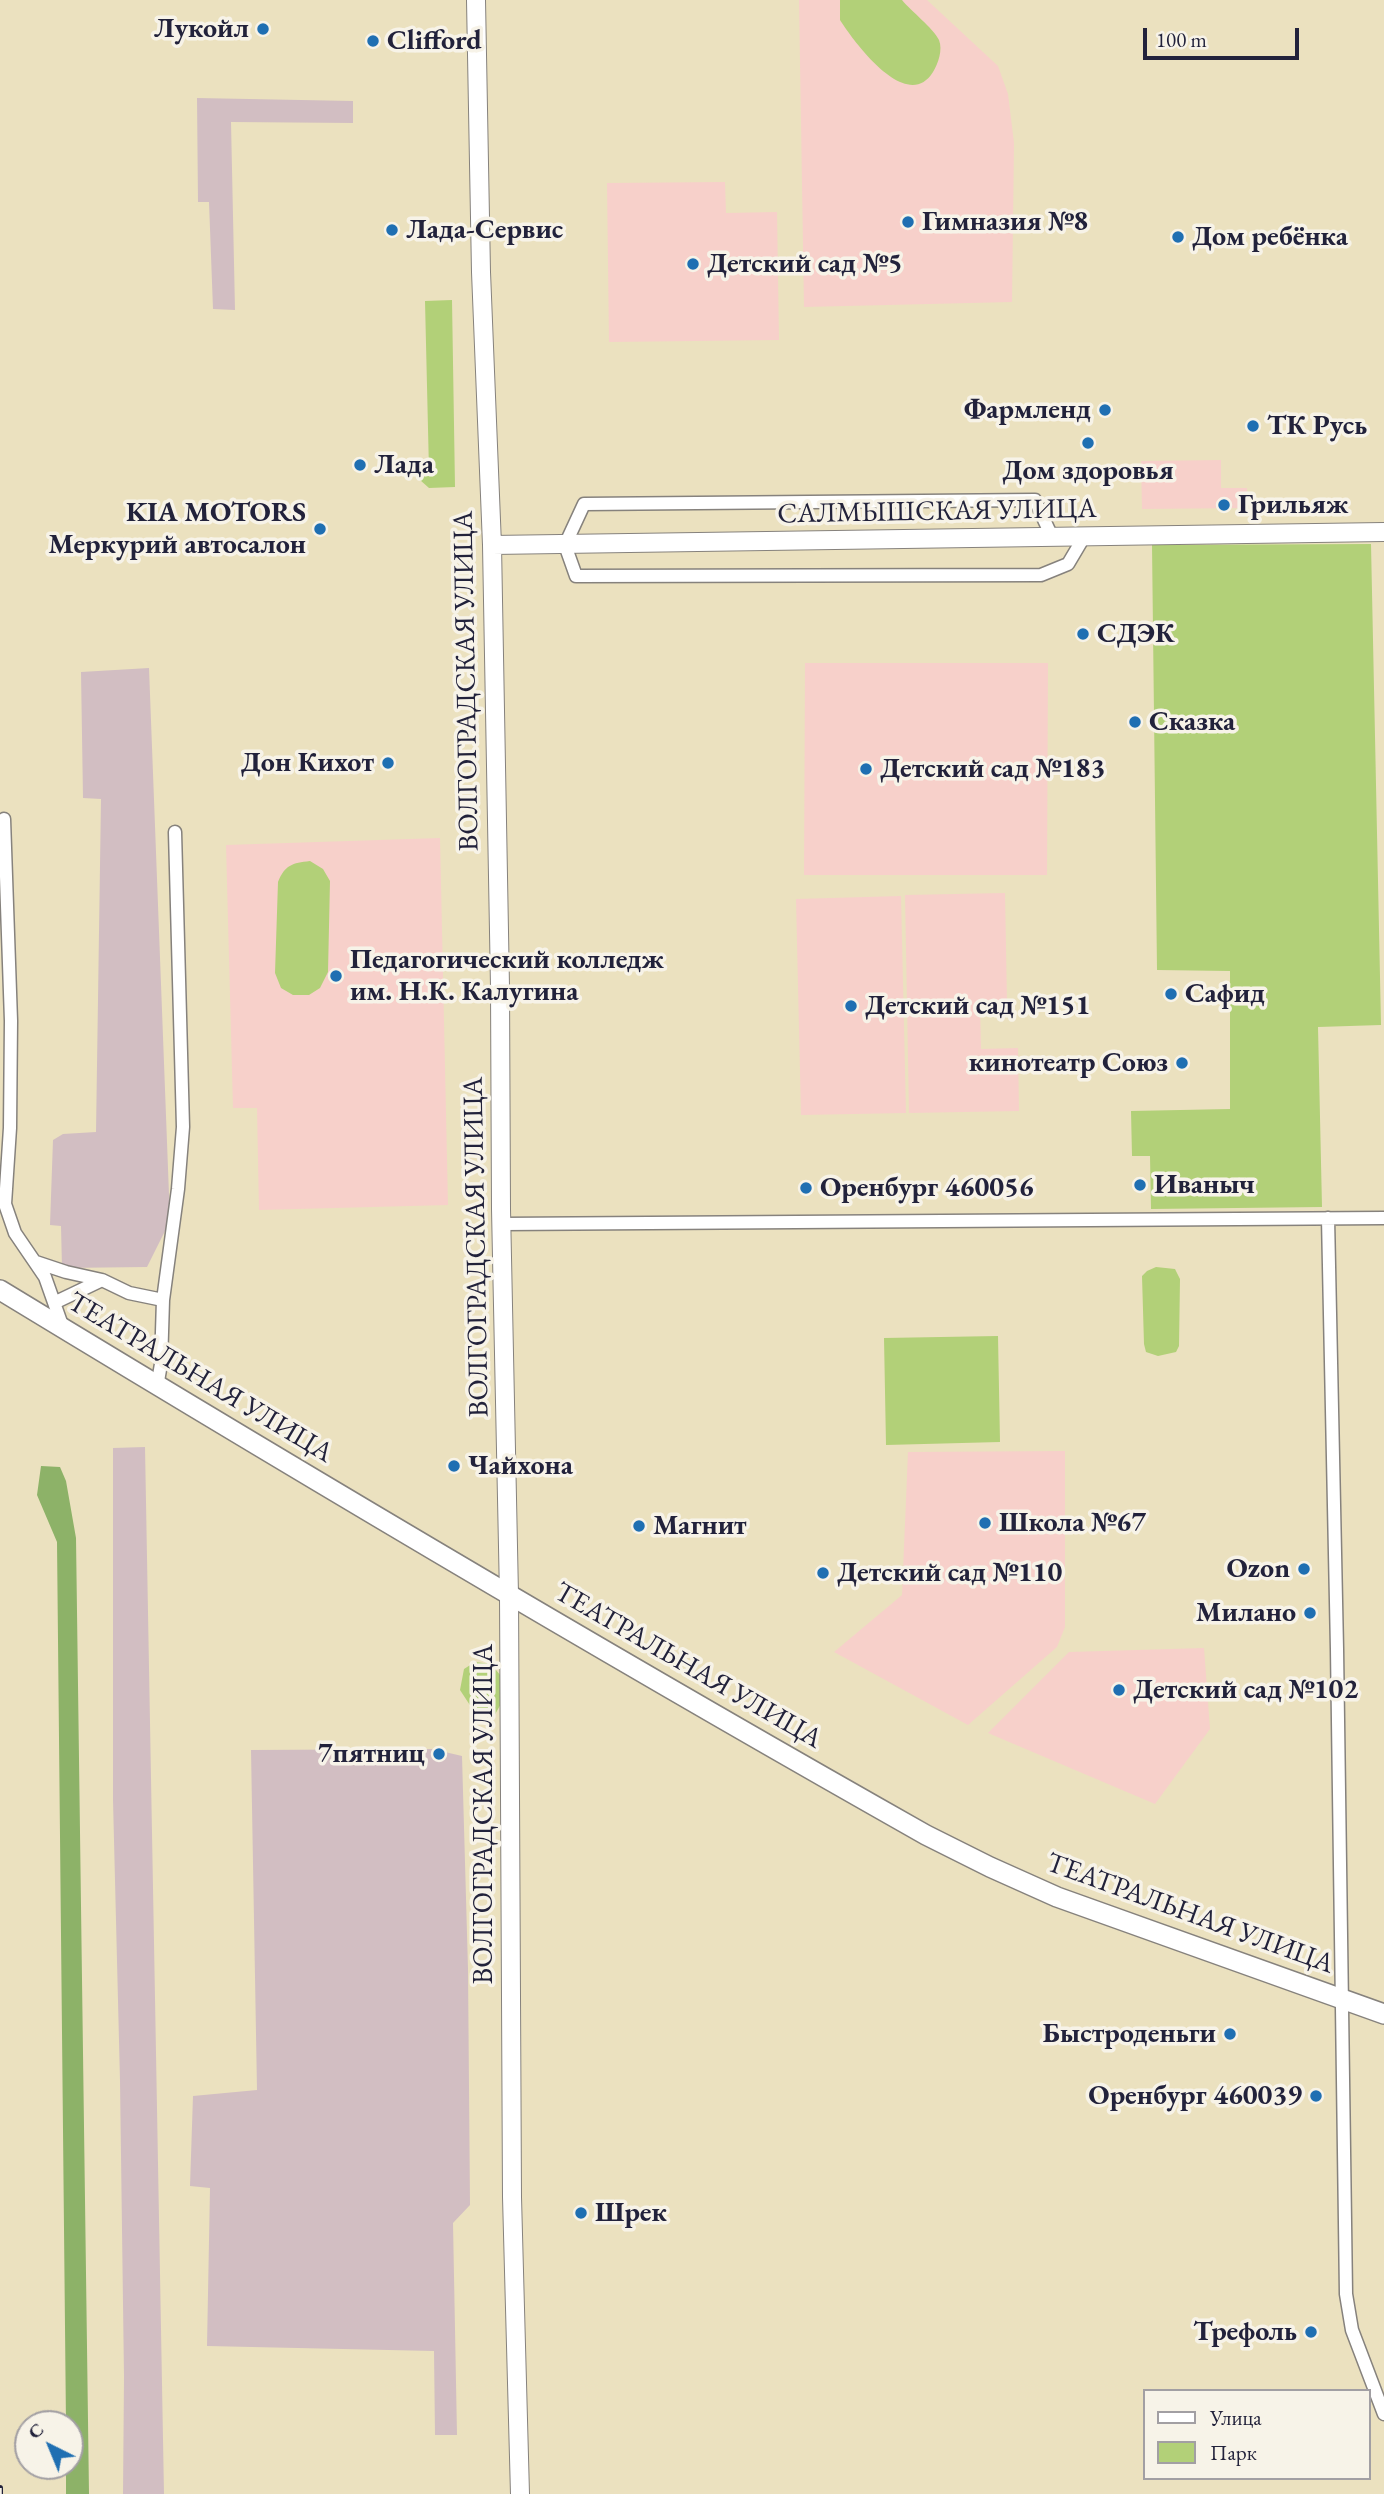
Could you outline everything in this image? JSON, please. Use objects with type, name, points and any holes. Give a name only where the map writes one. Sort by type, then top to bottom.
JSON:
[{"type":"main road","name":"ВОЛГОГРАДСКАЯ УЛИЦА","points":[[476,0],[481,272],[492,545],[509,1595],[512,2197],[520,2494]]},
{"type":"main road","name":"САЛМЫШСКАЯ УЛИЦА","points":[[492,545],[1384,532]]},
{"type":"main road","name":"ТЕАТРАЛЬНАЯ УЛИЦА","points":[[0,1290],[157,1387],[509,1595],[926,1835],[1057,1896],[1384,2014]]},
{"type":"street","points":[[1052,537],[1035,500],[584,504],[565,545],[576,576],[1041,575],[1068,564],[1084,537]]},
{"type":"street","points":[[4,819],[11,1021],[10,1128],[5,1204],[15,1233],[45,1277],[56,1302],[63,1329]]},
{"type":"street","points":[[157,1387],[161,1364],[163,1300],[178,1189],[183,1127],[175,832]]},
{"type":"street","points":[[1328,1218],[1346,2294],[1352,2330],[1384,2414]]},
{"type":"street","points":[[502,1224],[1384,1218]]},
{"type":"street","points":[[36,1262],[102,1280],[129,1293],[163,1300]]},
{"type":"street","points":[[56,1302],[102,1280]]},
{"type":"shaded area","name":"Гимназия №8","points":[[799,0],[927,0],[998,66],[1008,94],[1014,143],[1012,302],[804,307]]},
{"type":"shaded area","points":[[197,98],[353,101],[353,123],[231,122],[235,310],[213,309],[209,202],[198,202]]},
{"type":"shaded area","name":"Детский сад №5","points":[[725,182],[726,213],[777,212],[779,340],[609,342],[607,183]]},
{"type":"shaded area","points":[[1221,460],[1221,488],[1247,488],[1247,508],[1142,509],[1141,461]]},
{"type":"shaded area","points":[[805,663],[1048,663],[1047,875],[804,875]]},
{"type":"shaded area","points":[[149,668],[170,1221],[147,1267],[62,1268],[61,1226],[50,1225],[53,1140],[63,1134],[96,1132],[101,799],[83,798],[81,672]]},
{"type":"shaded area","name":"Педагогический колледж им. Н.К. Калугина","points":[[440,838],[448,1205],[259,1210],[257,1108],[233,1108],[226,845]]},
{"type":"shaded area","points":[[1005,893],[1007,1003],[980,1004],[981,1049],[1018,1048],[1019,1111],[909,1113],[905,895]]},
{"type":"shaded area","name":"Детский сад №151","points":[[901,896],[906,1113],[801,1115],[796,899]]},
{"type":"shaded area","points":[[145,1447],[164,2494],[123,2494],[120,2081],[113,1800],[113,1448]]},
{"type":"shaded area","name":"Школа №67","points":[[1065,1451],[1065,1627],[1057,1647],[968,1725],[834,1652],[902,1595],[908,1452]]},
{"type":"shaded area","name":"Детский сад №102","points":[[1204,1648],[1210,1729],[1155,1804],[988,1733],[1069,1652]]},
{"type":"shaded area","points":[[432,1749],[462,1756],[468,1969],[470,2205],[453,2223],[457,2435],[435,2435],[434,2351],[207,2346],[210,2188],[190,2186],[193,2096],[257,2090],[251,1750]]},
{"type":"green space","points":[[840,0],[902,0],[939,40],[939,57],[933,72],[922,83],[909,85],[882,70],[840,20]]},
{"type":"green space","points":[[452,300],[455,487],[429,488],[420,480],[420,472],[429,471],[425,301]]},
{"type":"green space","points":[[1371,544],[1381,1025],[1318,1027],[1322,1207],[1151,1209],[1150,1156],[1132,1156],[1131,1111],[1230,1109],[1230,971],[1157,970],[1152,545]]},
{"type":"green space","points":[[310,861],[323,869],[330,881],[328,972],[320,988],[309,995],[293,995],[281,988],[275,973],[278,882],[290,866]]},
{"type":"green space","points":[[1156,1267],[1175,1269],[1180,1279],[1179,1346],[1176,1352],[1158,1356],[1146,1352],[1144,1344],[1142,1276]]},
{"type":"green space","points":[[998,1336],[1000,1442],[886,1445],[884,1338]]},
{"type":"green space","points":[[41,1466],[60,1467],[66,1481],[76,1538],[89,2494],[66,2494],[66,2480],[84,2480],[84,2410],[66,2410],[57,1542],[37,1495]]},
{"type":"green space","points":[[475,1662],[491,1664],[501,1676],[502,1702],[493,1718],[481,1722],[460,1690],[464,1669]]},
{"type":"railway","points":[[0,2488],[0,2494]]},
{"type":"place","name":"Лукойл","points":[[263,29]]},
{"type":"place","name":"Clifford","points":[[373,41]]},
{"type":"place","name":"Гимназия №8","points":[[908,222]]},
{"type":"place","name":"Лада-Сервис","points":[[392,230]]},
{"type":"place","name":"Дом ребёнка","points":[[1178,237]]},
{"type":"place","name":"Детский сад №5","points":[[693,264]]},
{"type":"place","name":"Фармленд","points":[[1105,410]]},
{"type":"place","name":"ТК Русь","points":[[1253,426]]},
{"type":"place","name":"Дом здоровья","points":[[1088,443]]},
{"type":"place","name":"Лада","points":[[360,465]]},
{"type":"place","name":"Грильяж","points":[[1224,505]]},
{"type":"place","name":"KIA MOTORS Меркурий автосалон","points":[[320,529]]},
{"type":"place","name":"СДЭК","points":[[1083,634]]},
{"type":"place","name":"Сказка","points":[[1135,722]]},
{"type":"place","name":"Дон Кихот","points":[[388,763]]},
{"type":"place","name":"Детский сад №183","points":[[866,769]]},
{"type":"place","name":"Педагогический колледж им. Н.К. Калугина","points":[[336,976]]},
{"type":"place","name":"Сафид","points":[[1171,994]]},
{"type":"place","name":"Детский сад №151","points":[[851,1006]]},
{"type":"place","name":"кинотеатр Союз","points":[[1182,1063]]},
{"type":"place","name":"Иваныч","points":[[1140,1185]]},
{"type":"place","name":"Оренбург 460056","points":[[806,1188]]},
{"type":"place","name":"Чайхона","points":[[454,1466]]},
{"type":"place","name":"Школа №67","points":[[985,1523]]},
{"type":"place","name":"Магнит","points":[[639,1526]]},
{"type":"place","name":"Ozon","points":[[1304,1569]]},
{"type":"place","name":"Детский сад №110","points":[[823,1573]]},
{"type":"place","name":"Милано","points":[[1310,1613]]},
{"type":"place","name":"Детский сад №102","points":[[1119,1690]]},
{"type":"place","name":"7пятниц","points":[[439,1754]]},
{"type":"place","name":"Быстроденьги","points":[[1230,2034]]},
{"type":"place","name":"Оренбург 460039","points":[[1316,2096]]},
{"type":"place","name":"Шрек","points":[[581,2213]]},
{"type":"place","name":"Трефоль","points":[[1311,2332]]}]
